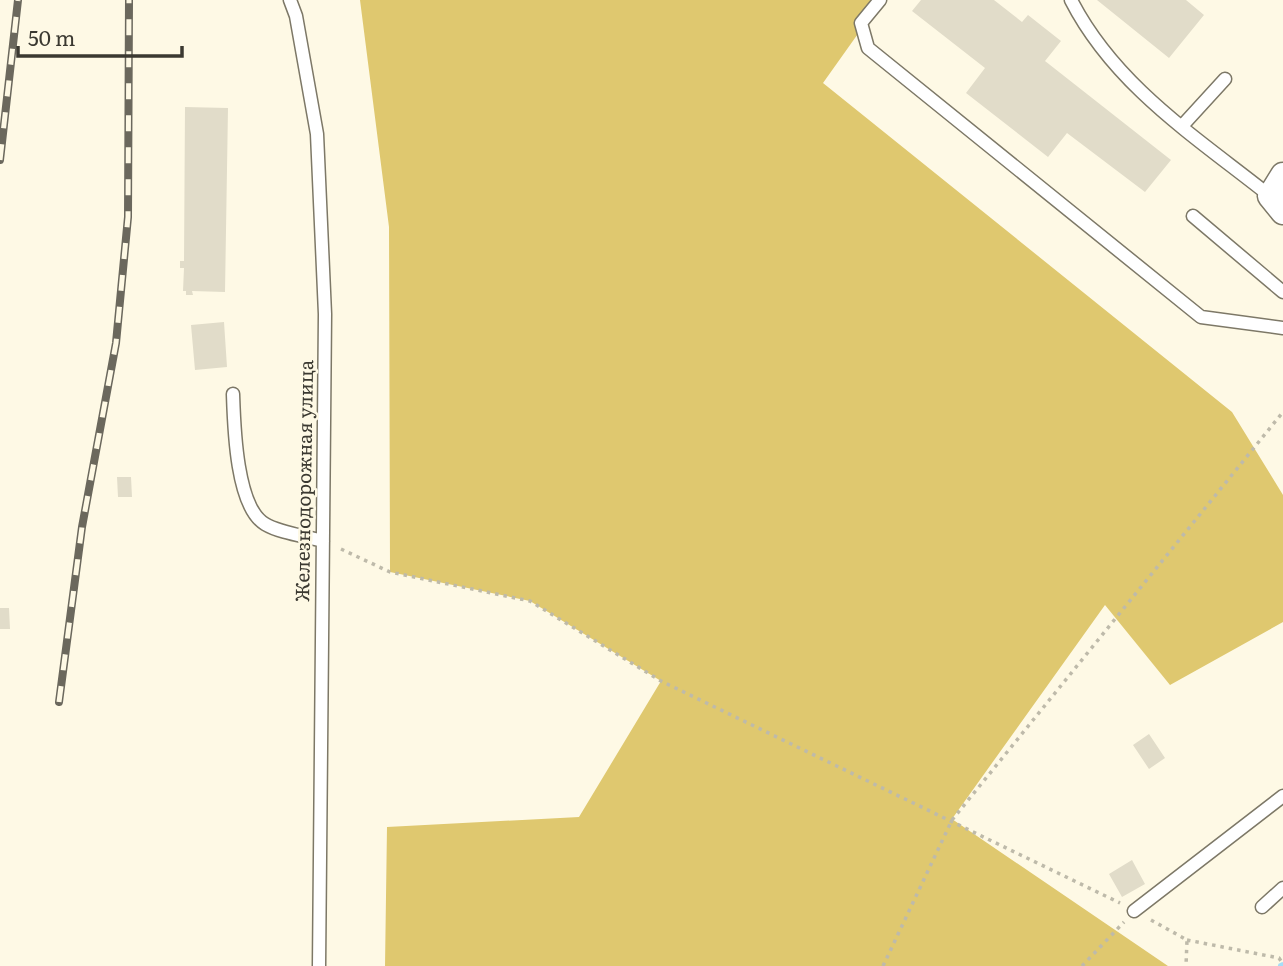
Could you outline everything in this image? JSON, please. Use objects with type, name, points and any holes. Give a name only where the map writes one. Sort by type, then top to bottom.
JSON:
[{"type":"lane","name":"Железнодорожная улица","points":[[290,0],[296,16],[317,134],[325,314],[319,966]]},
{"type":"lane","points":[[880,0],[861,23],[868,48],[1201,317],[1283,328]]},
{"type":"lane","points":[[1071,0],[1087,32],[1134,88],[1182,126],[1279,194]]},
{"type":"lane","points":[[1182,126],[1225,79]]},
{"type":"lane","points":[[1193,216],[1283,292]]},
{"type":"lane","points":[[233,394],[236,446],[250,509],[264,524],[323,541]]},
{"type":"lane","points":[[1134,911],[1283,796]]},
{"type":"lane","points":[[1262,907],[1283,888]]},
{"type":"path","points":[[883,966],[952,820],[1283,412]]},
{"type":"path","points":[[323,541],[390,572],[530,601],[662,681],[952,820],[1187,940],[1279,958],[1283,964]]},
{"type":"path","points":[[1082,966],[1134,911]]},
{"type":"path","points":[[1186,966],[1187,940]]},
{"type":"shaded area","points":[[360,0],[882,0],[823,83],[1232,412],[1283,495],[1283,622],[1170,685],[1105,605],[952,819],[1168,966],[385,966],[387,827],[579,817],[661,681],[530,601],[390,572],[389,227]]},
{"type":"building","points":[[921,0],[994,0],[1022,22],[1028,15],[1061,41],[1045,61],[1171,160],[1145,192],[1067,133],[1048,157],[966,93],[985,68],[912,11]]},
{"type":"building","points":[[1097,0],[1186,0],[1204,15],[1169,58]]},
{"type":"building","points":[[185,107],[228,108],[225,292],[192,291],[193,295],[186,295],[186,291],[183,291],[184,268],[180,268],[180,261],[184,261]]},
{"type":"building","points":[[224,322],[227,367],[195,370],[191,325]]},
{"type":"building","points":[[117,477],[131,477],[132,497],[118,497]]},
{"type":"building","points":[[0,608],[9,608],[10,629],[0,629]]},
{"type":"building","points":[[1149,734],[1165,758],[1149,769],[1133,745]]},
{"type":"building","points":[[1132,860],[1145,884],[1122,897],[1109,874]]},
{"type":"railway","points":[[0,160],[18,0]]},
{"type":"railway","points":[[59,702],[82,527],[116,343],[128,217],[129,0]]}]
